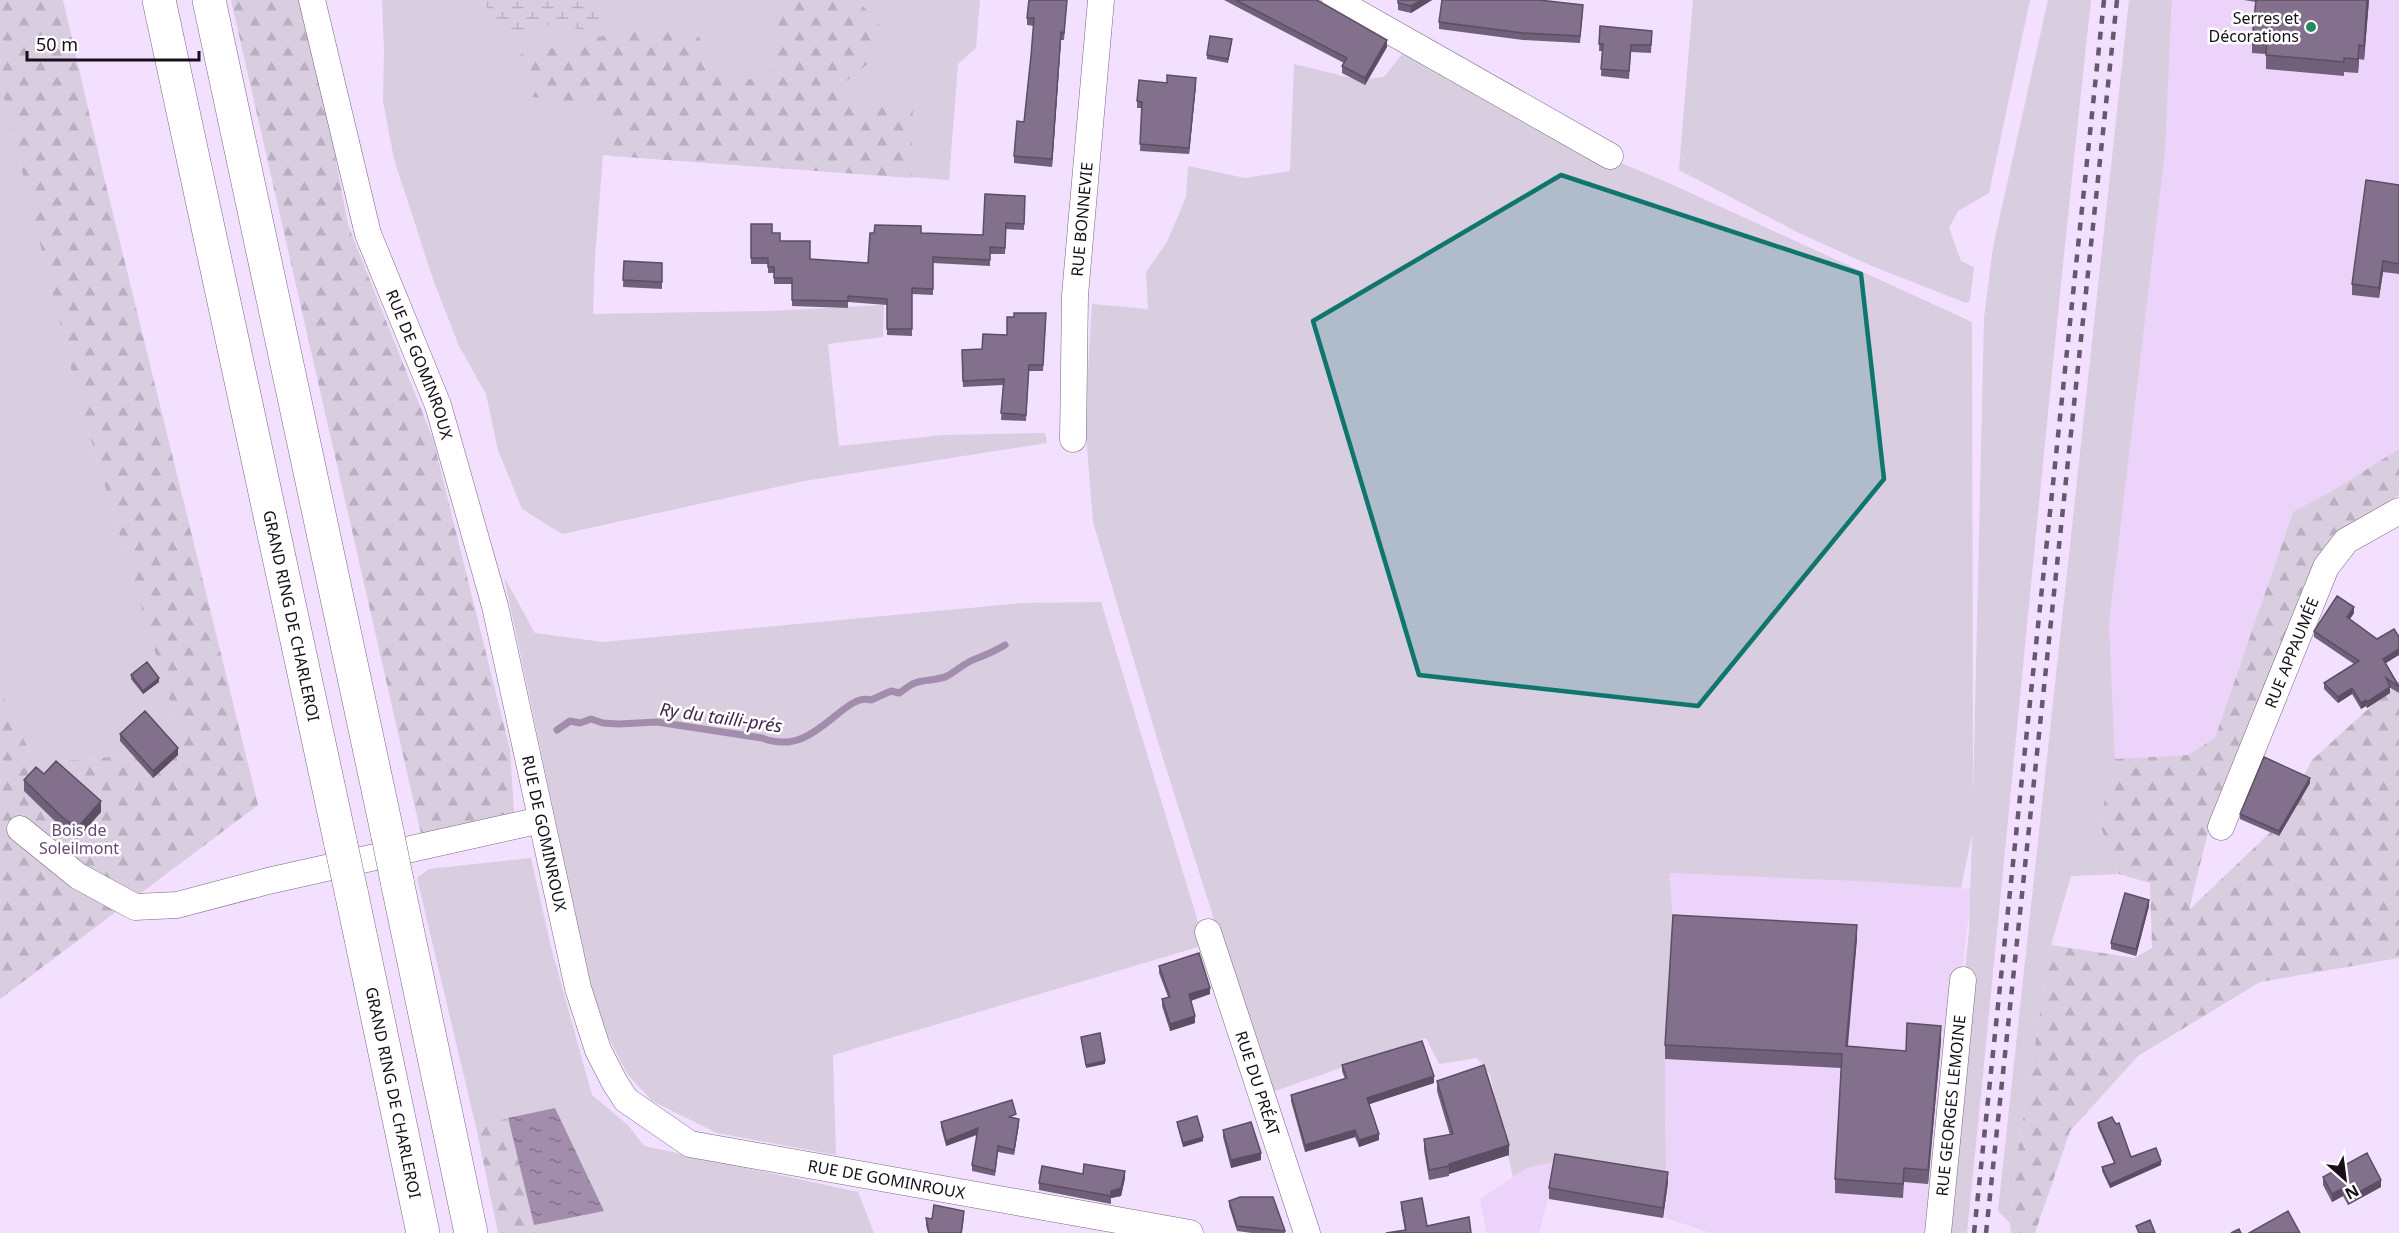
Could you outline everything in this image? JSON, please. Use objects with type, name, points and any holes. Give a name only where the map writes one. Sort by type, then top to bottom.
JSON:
[{"type":"highway","name":"GRAND RING DE CHARLEROI","points":[[159,0],[423,1233]]},
{"type":"highway","points":[[209,0],[471,1233]]},
{"type":"street","name":"RUE DE GOMINROUX","points":[[312,0],[368,234],[438,405],[495,606],[578,988],[598,1050],[626,1100],[690,1144],[1190,1233]]},
{"type":"street","name":"RUE BONNEVIE","points":[[1073,439],[1075,296],[1101,0]]},
{"type":"street","points":[[1335,0],[1610,156]]},
{"type":"street","name":"RUE APPAUMÉE","points":[[2221,827],[2326,567],[2346,541],[2399,511]]},
{"type":"street","points":[[20,829],[78,876],[135,907],[177,905],[257,884],[541,820]]},
{"type":"street","name":"RUE DU PRÉAT","points":[[1208,932],[1307,1233]]},
{"type":"street","name":"RUE GEORGES LEMOINE","points":[[1938,1233],[1963,980]]},
{"type":"highlighted area","points":[[1561,175],[1861,274],[1884,479],[1698,706],[1419,675],[1313,321]]},
{"type":"shaded area","points":[[2172,0],[2399,0],[2399,449],[2332,491],[2293,512],[2215,738],[2188,755],[2115,759],[2109,624],[2165,152]]},
{"type":"shaded area","points":[[1669,873],[1875,882],[1972,889],[1929,1233],[1711,1233],[1660,1216],[1548,1198],[1539,1233],[1487,1233],[1480,1199],[1527,1168],[1553,1162],[1666,1179],[1665,1063],[1674,928]]},
{"type":"green space","name":"Bois de Soleilmont","points":[[0,0],[63,0],[103,173],[258,805],[0,999],[0,690],[35,763],[185,751],[78,397],[0,83]]},
{"type":"green space","points":[[231,0],[306,0],[348,225],[433,439],[510,750],[515,826],[422,838]]},
{"type":"green space","points":[[382,0],[980,0],[976,48],[958,64],[949,180],[603,155],[593,314],[769,311],[884,305],[883,337],[828,344],[839,446],[944,435],[1045,433],[1047,443],[804,481],[562,534],[522,509],[498,450],[486,394],[459,346],[434,282],[394,159],[383,101]]},
{"type":"green space","points":[[487,0],[593,0],[602,11],[597,34],[555,23],[509,35],[487,13]]},
{"type":"green space","points":[[769,0],[858,0],[885,32],[876,57],[843,84],[848,105],[913,104],[911,178],[613,156],[617,117],[587,105],[526,96],[519,55],[616,33],[660,29],[699,37],[719,71],[765,83],[781,44]]},
{"type":"green space","points":[[1693,0],[2030,0],[1989,193],[1958,211],[1949,228],[1961,261],[1974,267],[1970,300],[1966,303],[1872,266],[1799,233],[1679,170]]},
{"type":"green space","points":[[2048,0],[2091,0],[1967,1233],[1939,1233],[1969,931],[1972,834],[1961,888],[1669,873],[1674,928],[1665,1063],[1666,1179],[1553,1162],[1527,1168],[1513,1177],[1490,1075],[1477,1058],[1439,1064],[1426,1038],[1269,1093],[1161,752],[1093,522],[1085,423],[1092,304],[1148,309],[1146,272],[1167,242],[1186,197],[1188,166],[1245,178],[1290,171],[1294,64],[1359,80],[1384,77],[1411,43],[1555,135],[1671,184],[1972,322],[1973,797],[1984,318],[1993,247]]},
{"type":"green space","points":[[2129,0],[2172,0],[2165,152],[2109,624],[2115,759],[2099,823],[2119,874],[2071,876],[2051,945],[2014,1176],[2010,1223],[1998,1211]]},
{"type":"green space","points":[[0,83],[78,397],[185,751],[35,763],[0,690]]},
{"type":"green space","points":[[2399,449],[2399,495],[2333,535],[2309,575],[2213,811],[2189,910],[2280,823],[2312,760],[2399,681],[2399,958],[2260,982],[2138,1056],[2070,1131],[2035,1233],[2011,1233],[2014,1176],[2051,945],[2135,958],[2152,948],[2150,883],[2119,874],[2099,823],[2115,759],[2188,755],[2215,738],[2293,512],[2332,491]]},
{"type":"green space","points":[[504,577],[535,633],[603,642],[1023,603],[1101,602],[1205,945],[833,1055],[836,1155],[717,1133],[652,1101],[628,1075],[597,1015]]},
{"type":"green space","points":[[531,858],[551,947],[592,1095],[628,1125],[644,1146],[858,1192],[874,1233],[536,1233],[508,1118],[476,1127],[417,878],[429,869]]},
{"type":"green space","points":[[508,1118],[536,1233],[498,1233],[476,1127]]},
{"type":"water","points":[[555,1108],[604,1211],[534,1225],[508,1118]]},
{"type":"building","points":[[1029,0],[1067,0],[1064,33],[1061,32],[1052,159],[1014,156],[1017,121],[1024,122],[1031,56],[1034,18],[1027,18]]},
{"type":"building","points":[[1236,0],[1317,0],[1387,40],[1365,78],[1342,66],[1347,58]]},
{"type":"building","points":[[1398,0],[1421,0],[1411,6],[1398,3]]},
{"type":"building","points":[[1442,0],[1539,0],[1583,5],[1580,36],[1523,33],[1439,22]]},
{"type":"building","name":"Serres et Décorations","points":[[2256,0],[2367,0],[2364,46],[2359,45],[2358,59],[2344,58],[2344,62],[2266,55],[2267,40],[2252,39]]},
{"type":"building","points":[[1600,26],[1652,31],[1651,45],[1631,45],[1629,71],[1601,69],[1603,44],[1599,44]]},
{"type":"building","points":[[1210,36],[1232,39],[1228,59],[1207,55]]},
{"type":"building","points":[[1167,75],[1196,78],[1189,148],[1140,144],[1142,102],[1137,101],[1139,80],[1167,83]]},
{"type":"building","points":[[2366,180],[2399,185],[2399,264],[2383,261],[2379,288],[2352,284]]},
{"type":"building","points":[[985,194],[1025,196],[1024,224],[1006,223],[1005,248],[990,247],[990,260],[933,257],[933,289],[912,288],[912,329],[887,329],[887,299],[848,296],[848,301],[792,300],[792,278],[774,278],[774,267],[768,267],[768,258],[751,258],[751,224],[772,224],[772,233],[780,233],[780,241],[810,241],[810,259],[868,263],[870,233],[874,233],[875,225],[921,226],[921,233],[983,235]]},
{"type":"building","points":[[624,261],[662,263],[662,282],[623,280]]},
{"type":"building","points":[[1014,313],[1046,313],[1043,365],[1029,365],[1026,415],[1001,413],[1004,379],[963,381],[962,350],[982,349],[983,334],[1007,335],[1007,317],[1014,317]]},
{"type":"building","points":[[2337,596],[2354,607],[2347,617],[2377,639],[2394,629],[2399,637],[2399,649],[2383,659],[2399,687],[2386,678],[2390,687],[2367,702],[2366,700],[2361,703],[2352,688],[2338,697],[2324,683],[2359,661],[2314,631]]},
{"type":"building","points":[[147,662],[159,678],[143,691],[131,675]]},
{"type":"building","points":[[145,711],[178,748],[153,771],[120,734]]},
{"type":"building","points":[[2264,757],[2310,778],[2279,831],[2240,814]]},
{"type":"building","points":[[56,761],[101,801],[77,828],[61,816],[24,780],[36,767],[44,774]]},
{"type":"building","points":[[2125,893],[2149,900],[2136,949],[2111,943]]},
{"type":"building","points":[[1673,915],[1857,925],[1846,1046],[1906,1051],[1907,1023],[1941,1026],[1928,1170],[1904,1168],[1903,1184],[1835,1179],[1842,1054],[1665,1045]]},
{"type":"building","points":[[1199,953],[1210,988],[1189,994],[1195,1016],[1170,1024],[1162,999],[1170,997],[1159,966]]},
{"type":"building","points":[[1100,1033],[1105,1061],[1086,1065],[1081,1037]]},
{"type":"building","points":[[1422,1041],[1434,1076],[1367,1098],[1379,1134],[1359,1140],[1355,1130],[1305,1145],[1291,1095],[1347,1078],[1342,1065]]},
{"type":"building","points":[[1484,1065],[1509,1145],[1449,1164],[1449,1166],[1429,1170],[1424,1139],[1453,1134],[1437,1081]]},
{"type":"building","points":[[1012,1100],[1016,1114],[1009,1117],[1019,1119],[1014,1150],[998,1146],[995,1171],[972,1165],[978,1128],[946,1141],[941,1122]]},
{"type":"building","points":[[1197,1116],[1203,1137],[1183,1143],[1177,1122]]},
{"type":"building","points":[[2112,1117],[2116,1124],[2119,1123],[2131,1157],[2156,1148],[2161,1161],[2110,1184],[2102,1167],[2115,1163],[2098,1123]]},
{"type":"building","points":[[1251,1122],[1261,1153],[1231,1160],[1223,1130]]},
{"type":"building","points":[[2367,1153],[2381,1180],[2348,1198],[2343,1188],[2332,1194],[2323,1177]]},
{"type":"building","points":[[1555,1154],[1668,1172],[1663,1208],[1549,1188]]},
{"type":"building","points":[[1084,1164],[1125,1171],[1121,1188],[1111,1191],[1111,1196],[1039,1183],[1042,1166],[1083,1174]]},
{"type":"building","points":[[1240,1197],[1273,1197],[1285,1231],[1237,1226],[1229,1201]]},
{"type":"building","points":[[1422,1198],[1427,1226],[1469,1217],[1471,1233],[1386,1233],[1406,1230],[1401,1202]]},
{"type":"building","points":[[934,1205],[964,1211],[961,1233],[929,1233],[926,1218],[932,1219]]},
{"type":"building","points":[[2288,1211],[2300,1233],[2249,1233]]},
{"type":"building","points":[[2150,1220],[2155,1233],[2139,1233],[2136,1226]]},
{"type":"waterway","name":"Ry du tailli-prés","points":[[557,730],[570,721],[580,723],[591,719],[603,723],[619,724],[657,722],[781,742],[798,740],[860,700],[871,700],[891,691],[899,693],[915,683],[943,678],[968,662],[1005,645]]},
{"type":"railway","points":[[1974,1233],[2104,0]]},
{"type":"railway","points":[[1986,1233],[2117,0]]},
{"type":"place","name":"Serres et Décorations","points":[[2311,27]]}]
